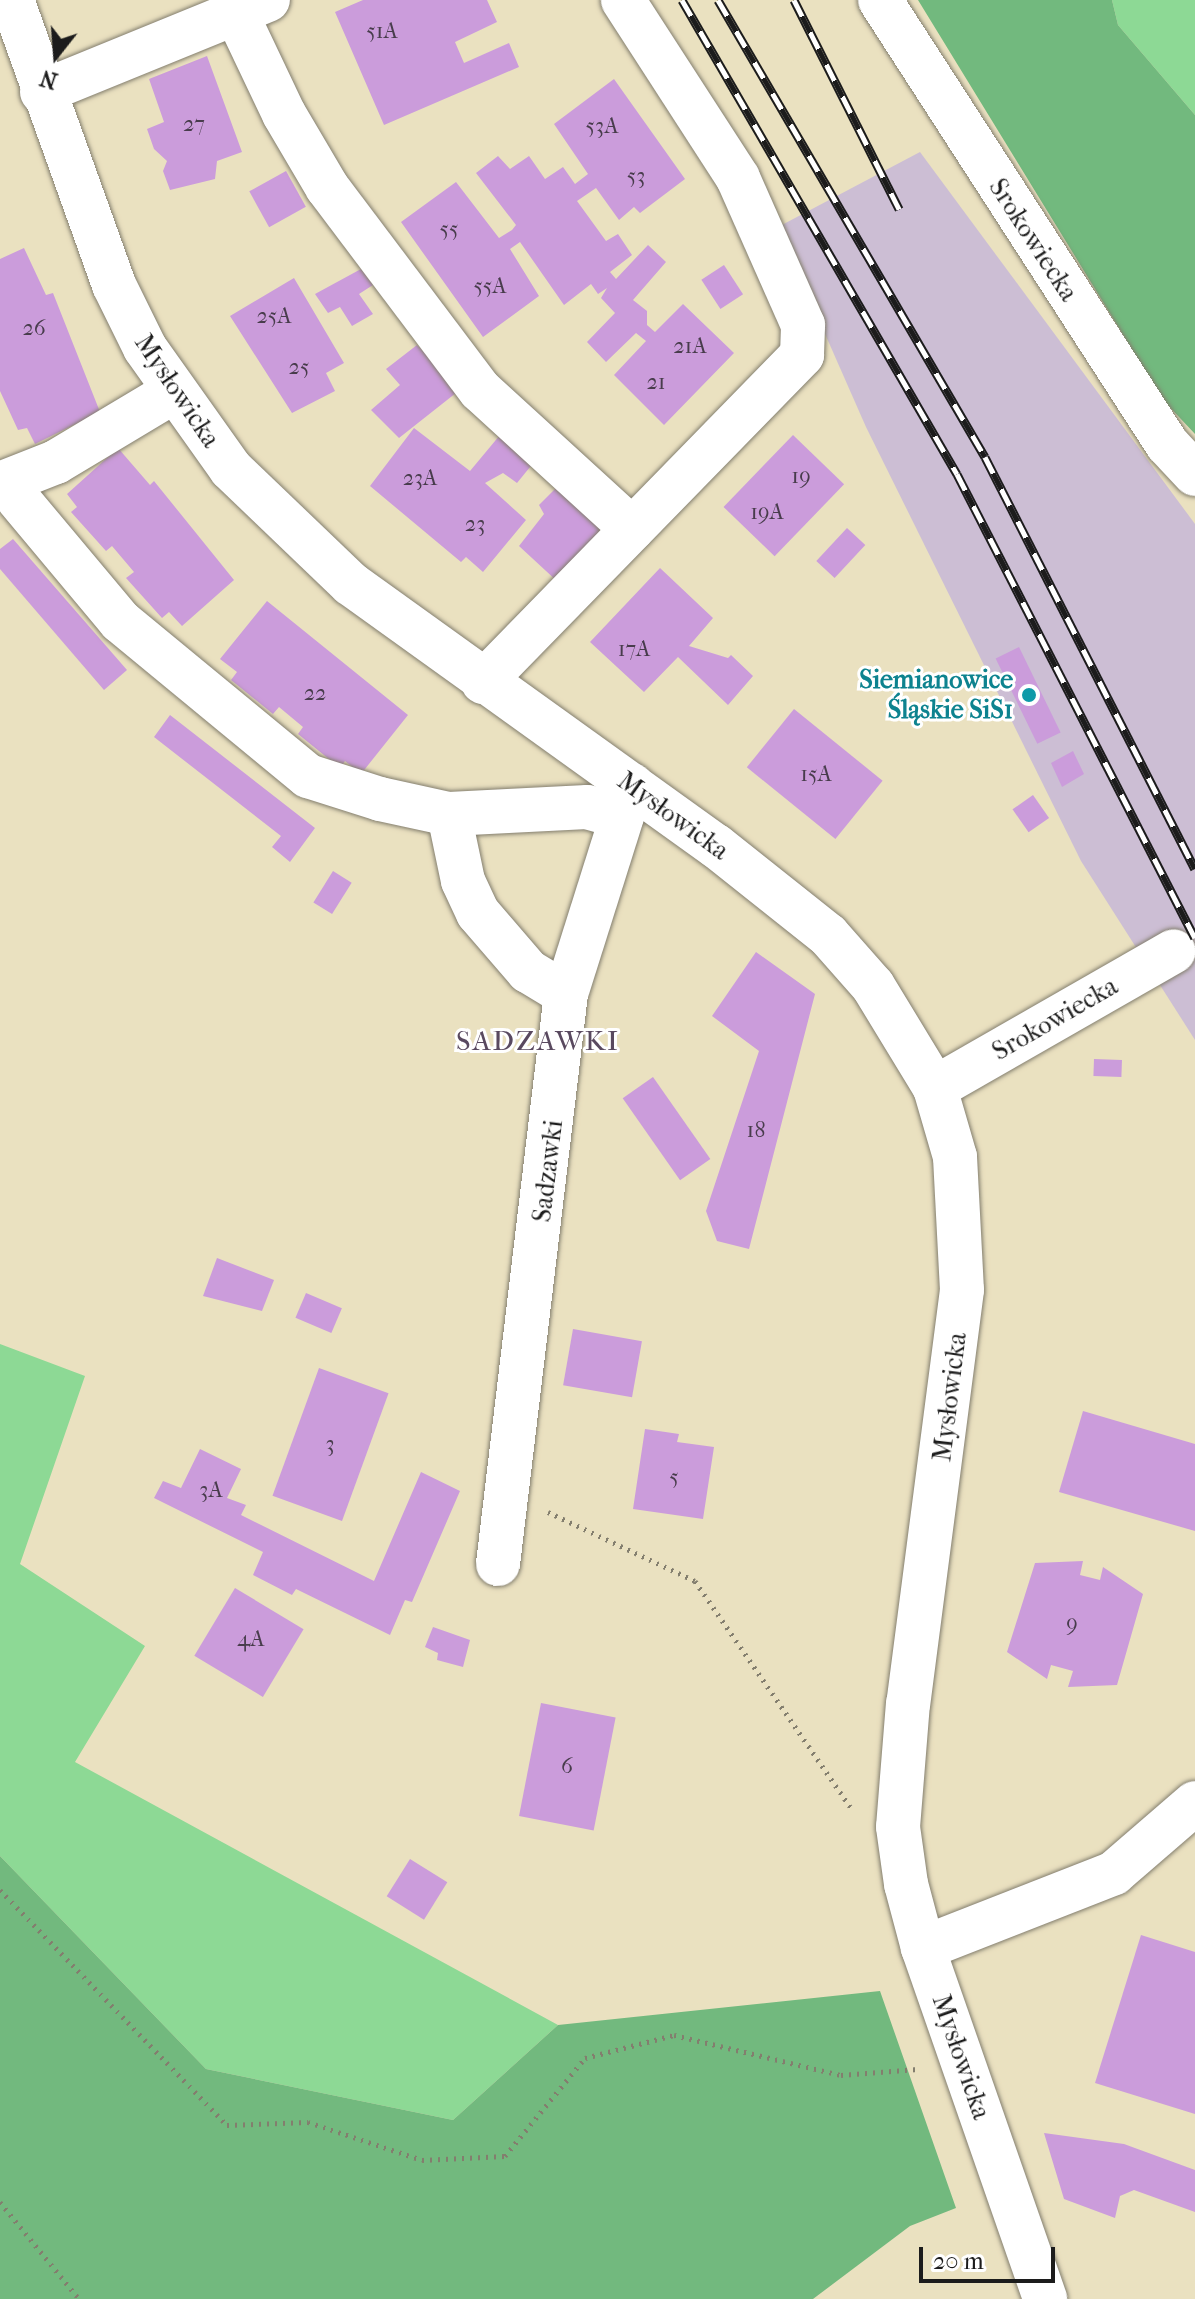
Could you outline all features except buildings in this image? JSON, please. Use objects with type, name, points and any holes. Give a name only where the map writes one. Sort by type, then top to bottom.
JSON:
[{"type":"street","name":"Mysłowicka","points":[[12,0],[42,92],[114,285],[173,392],[265,507],[351,584],[483,682],[627,801],[828,935],[882,998],[935,1088],[955,1157],[962,1290],[901,1769],[898,1827],[906,1884],[923,1948],[1045,2299]]},
{"type":"street","points":[[483,682],[802,355],[803,325],[738,178],[623,0]]},
{"type":"street","name":"Srokowiecka","points":[[880,0],[1158,431],[1195,474]]},
{"type":"street","points":[[42,92],[252,6],[284,114],[327,187],[480,390],[632,529]]},
{"type":"street","points":[[173,392],[56,462],[8,477],[130,630],[308,776],[380,799],[449,814],[587,807],[627,801]]},
{"type":"street","name":"Sadzawki","points":[[498,1564],[566,994],[627,801]]},
{"type":"street","points":[[449,814],[463,881],[478,913],[528,971],[566,994]]},
{"type":"street","name":"Srokowiecka","points":[[935,1088],[1174,951]]},
{"type":"street","points":[[923,1948],[1114,1873],[1195,1803]]},
{"type":"path","points":[[507,1493],[695,1581],[858,1819]]},
{"type":"path","points":[[0,1890],[227,2125],[308,2122],[422,2160],[505,2156],[585,2058],[674,2035],[841,2075],[963,2066]]},
{"type":"path","points":[[0,2202],[79,2299]]},
{"type":"shaded area","points":[[920,152],[1195,524],[1195,1040],[1081,861],[866,427],[778,227]]},
{"type":"green space","points":[[918,0],[1112,0],[1118,25],[1195,115],[1195,434],[1163,400]]},
{"type":"green space","points":[[1112,0],[1195,0],[1195,115],[1118,25]]},
{"type":"green space","points":[[0,1344],[85,1376],[20,1564],[145,1646],[75,1762],[558,2025],[453,2120],[206,2069],[0,1856]]},
{"type":"green space","points":[[0,1856],[206,2069],[453,2120],[558,2025],[880,1991],[956,2208],[910,2226],[813,2299],[0,2299]]},
{"type":"railway","points":[[682,0],[957,474],[1195,938]]},
{"type":"railway","points":[[718,0],[985,457],[1195,869]]},
{"type":"railway","points":[[794,0],[899,209]]},
{"type":"place","name":"Siemianowice Śląskie SiS1","points":[[1029,695]]},
{"type":"district","name":"SADZAWKI","points":[[538,1041]]}]
